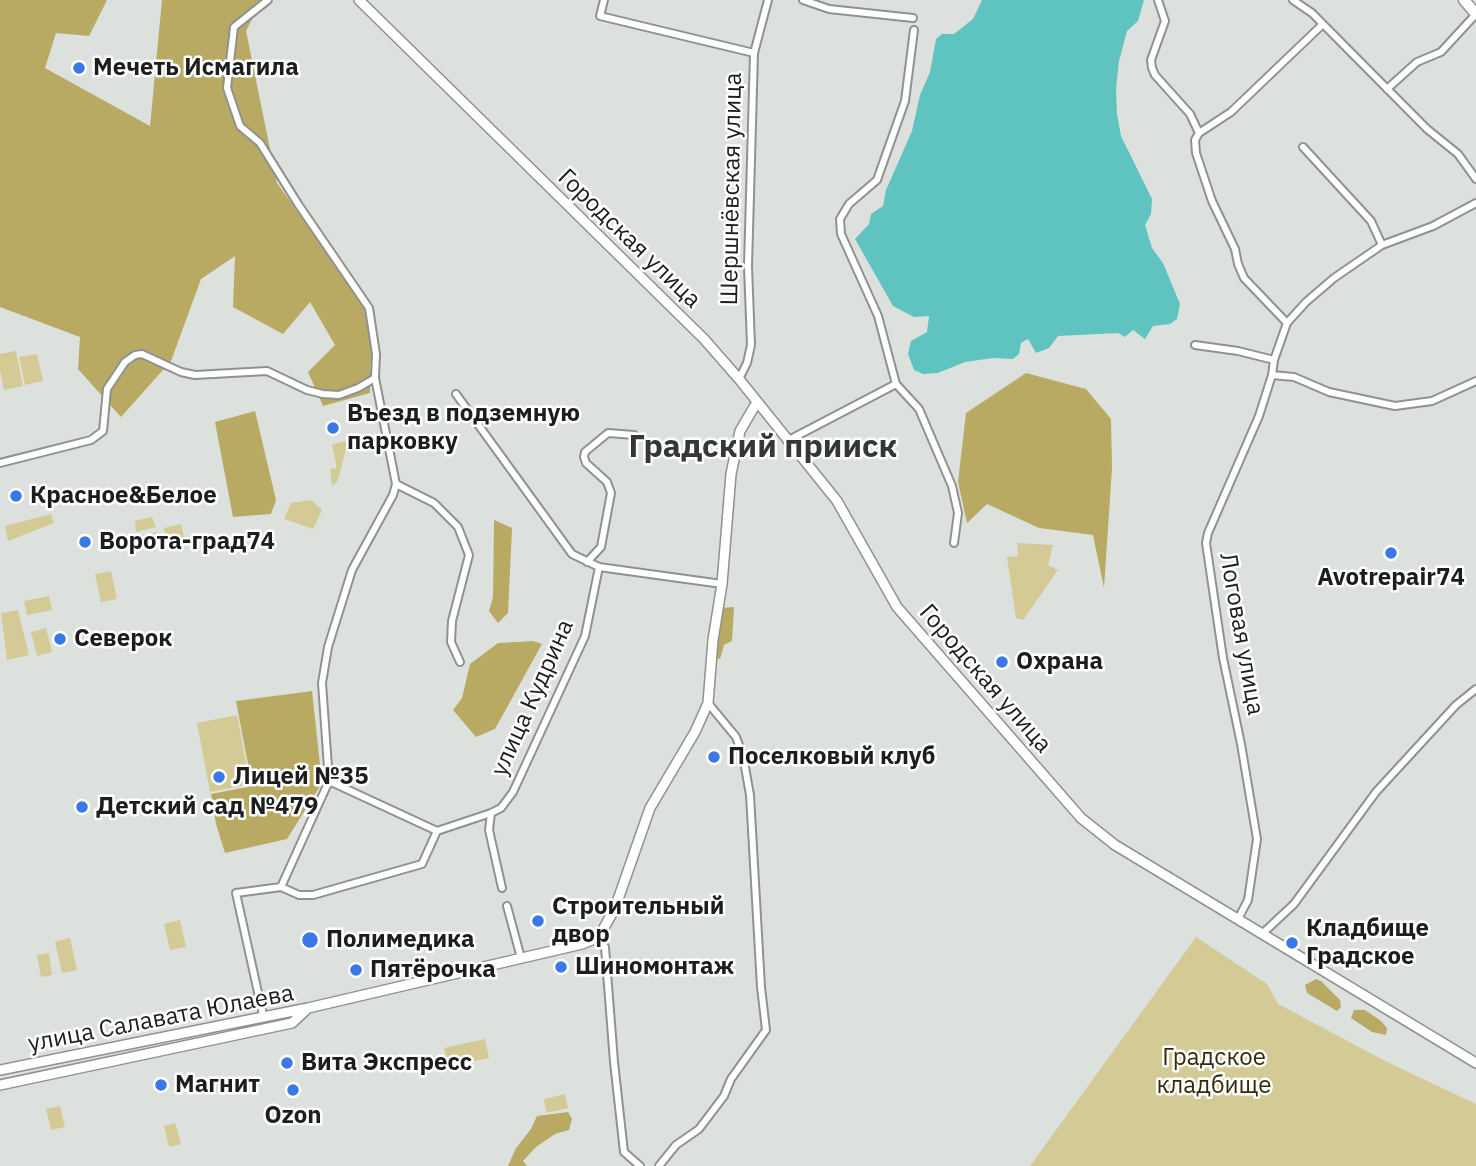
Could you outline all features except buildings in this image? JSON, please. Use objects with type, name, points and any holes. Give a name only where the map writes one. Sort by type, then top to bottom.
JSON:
[{"type":"main road","points":[[1464,0],[1476,14]]},
{"type":"street","points":[[268,0],[234,27],[226,88],[240,126],[260,143],[298,204],[369,307],[376,354],[375,378],[396,484],[393,495],[352,570],[331,636],[322,683],[329,781],[281,887]]},
{"type":"street","name":"Городская улица","points":[[359,0],[704,338],[837,501],[897,607],[1081,818],[1115,845],[1476,1063]]},
{"type":"street","points":[[604,0],[600,16],[754,53]]},
{"type":"street","name":"Шершнёвская улица","points":[[739,379],[747,363],[751,345],[748,266],[754,53],[768,0]]},
{"type":"street","points":[[803,0],[829,9],[913,18]]},
{"type":"street","points":[[1158,0],[1165,21],[1151,60],[1152,68],[1190,114],[1199,133]]},
{"type":"street","points":[[1293,0],[1312,13],[1427,129],[1458,155],[1476,179]]},
{"type":"street","points":[[1387,89],[1417,62],[1441,52],[1476,14]]},
{"type":"street","points":[[1287,323],[1244,278],[1235,249],[1212,201],[1196,153],[1195,141],[1199,133],[1231,112],[1323,24]]},
{"type":"street","points":[[914,30],[905,101],[877,180],[849,204],[840,219],[841,234],[878,316],[896,384],[919,409],[952,486],[958,513],[954,542]]},
{"type":"street","points":[[1303,147],[1371,221],[1382,245]]},
{"type":"street","name":"Логовая улица","points":[[1238,919],[1248,900],[1257,839],[1223,658],[1206,542],[1208,533],[1259,416],[1272,375],[1273,360],[1287,323],[1334,278],[1382,245],[1433,226],[1476,202]]},
{"type":"street","points":[[1195,345],[1238,351],[1273,360]]},
{"type":"street","points":[[0,463],[90,440],[103,431],[107,389],[125,362],[135,355],[142,354],[181,372],[201,376],[267,371],[307,390],[323,394],[339,394],[358,388],[375,378]]},
{"type":"street","points":[[1272,375],[1294,377],[1329,392],[1395,406],[1432,401],[1476,382]]},
{"type":"street","points":[[787,441],[896,384]]},
{"type":"street","points":[[456,394],[572,554],[599,567],[722,584]]},
{"type":"street","points":[[308,1008],[582,944],[599,937],[615,908],[650,808],[695,732],[708,703],[731,474],[737,439],[757,402]]},
{"type":"street","points":[[587,562],[601,547],[611,493],[607,482],[586,463],[585,452],[608,433],[634,435]]},
{"type":"street","points":[[396,484],[433,503],[458,527],[469,555],[452,621],[451,642],[460,662]]},
{"type":"street","name":"улица Кудрина","points":[[491,813],[501,808],[513,792],[585,636],[599,567]]},
{"type":"street","points":[[1262,933],[1294,904],[1376,792],[1456,705],[1476,690]]},
{"type":"street","points":[[659,1166],[676,1145],[699,1129],[724,1096],[731,1079],[766,1030],[750,795],[743,756],[736,737],[708,703]]},
{"type":"street","points":[[329,781],[437,831],[491,813],[489,830],[502,888]]},
{"type":"street","points":[[476,818],[489,830]]},
{"type":"street","points":[[266,1029],[236,893],[281,887],[299,895],[313,895],[422,864],[437,831]]},
{"type":"street","points":[[507,906],[521,958]]},
{"type":"street","points":[[599,937],[606,947],[624,1152],[640,1166]]},
{"type":"street","name":"улица Салавата Юлаева","points":[[0,1070],[308,1008]]},
{"type":"street","name":"улица Салавата Юлаева","points":[[0,1085],[292,1023],[308,1008]]},
{"type":"street","points":[[199,1029],[202,1043]]},
{"type":"street","points":[[73,1055],[77,1069]]},
{"type":"green space","points":[[16,351],[23,386],[4,390],[0,354]]},
{"type":"green space","points":[[37,354],[43,381],[25,385],[19,357]]},
{"type":"green space","points":[[348,441],[338,480],[332,485],[330,469],[336,468],[336,463],[332,444]]},
{"type":"green space","points":[[311,500],[322,510],[313,529],[284,519],[291,503]]},
{"type":"green space","points":[[51,514],[54,523],[8,541],[5,526]]},
{"type":"green space","points":[[152,517],[156,527],[136,532],[135,521]]},
{"type":"green space","points":[[181,524],[185,541],[168,545],[164,528]]},
{"type":"green space","points":[[157,532],[159,543],[139,547],[136,537]]},
{"type":"green space","points":[[1017,543],[1053,545],[1048,565],[1058,570],[1023,620],[1016,618],[1007,557],[1018,556]]},
{"type":"green space","points":[[111,571],[117,599],[101,602],[95,574]]},
{"type":"green space","points":[[49,596],[52,610],[27,615],[24,601]]},
{"type":"green space","points":[[18,610],[29,655],[7,660],[1,613]]},
{"type":"green space","points":[[46,628],[52,652],[37,656],[31,632]]},
{"type":"green space","points":[[237,715],[250,784],[210,792],[197,723]]},
{"type":"green space","points":[[180,920],[186,947],[170,950],[164,924]]},
{"type":"green space","name":"Градское кладбище","points":[[1196,937],[1267,984],[1278,1004],[1389,1063],[1476,1104],[1476,1166],[1030,1166]]},
{"type":"green space","points":[[70,938],[77,970],[62,973],[55,942]]},
{"type":"green space","points":[[49,953],[52,975],[41,977],[37,955]]},
{"type":"green space","points":[[485,1039],[489,1058],[448,1067],[444,1048]]},
{"type":"green space","points":[[565,1094],[568,1108],[546,1113],[544,1099]]},
{"type":"green space","points":[[60,1106],[65,1127],[51,1130],[46,1109]]},
{"type":"green space","points":[[175,1123],[181,1144],[169,1147],[164,1126]]},
{"type":"shaded area","points":[[0,0],[107,0],[89,36],[56,33],[45,68],[150,126],[162,0],[262,0],[246,31],[277,183],[372,316],[370,393],[323,406],[308,372],[335,345],[310,302],[283,334],[233,307],[235,256],[201,279],[171,361],[121,417],[78,369],[80,337],[0,307]]},
{"type":"shaded area","points":[[1026,373],[1086,389],[1111,419],[1112,468],[1104,588],[1093,535],[1039,528],[987,504],[967,523],[958,482],[966,413]]},
{"type":"shaded area","points":[[255,411],[276,500],[271,514],[233,517],[215,422]]},
{"type":"shaded area","points":[[494,520],[512,528],[508,613],[498,623],[489,611],[493,597]]},
{"type":"shaded area","points":[[734,607],[732,641],[724,645],[720,659],[714,657],[720,608]]},
{"type":"shaded area","points":[[533,641],[542,644],[495,729],[476,737],[453,710],[462,698],[470,664],[498,643]]},
{"type":"shaded area","points":[[312,691],[322,783],[287,839],[225,853],[211,794],[248,787],[251,780],[236,701]]},
{"type":"shaded area","points":[[1316,979],[1340,1000],[1341,1007],[1337,1011],[1307,993],[1305,985]]},
{"type":"shaded area","points":[[1354,1010],[1365,1010],[1381,1021],[1387,1028],[1386,1035],[1372,1032],[1351,1018]]},
{"type":"shaded area","points":[[568,1112],[572,1119],[569,1130],[555,1134],[536,1147],[523,1161],[527,1166],[508,1166],[516,1148],[531,1129],[537,1116]]},
{"type":"water","points":[[982,0],[1144,0],[1138,21],[1127,31],[1119,61],[1117,114],[1121,136],[1152,199],[1151,214],[1145,225],[1152,248],[1163,263],[1180,304],[1177,319],[1170,324],[1153,326],[1145,339],[1133,330],[1125,337],[1118,333],[1058,336],[1049,348],[1036,353],[1028,339],[1021,343],[1019,354],[1013,359],[993,358],[965,362],[938,373],[923,374],[914,370],[908,354],[911,341],[927,332],[929,316],[914,317],[893,306],[855,239],[869,224],[871,214],[883,206],[886,190],[912,131],[920,95],[930,72],[936,39],[942,34],[954,34],[973,19]]},
{"type":"place","name":"Мечеть Исмагила","points":[[79,68]]},
{"type":"place","name":"Въезд в подземную парковку","points":[[333,428]]},
{"type":"place","name":"Красное&Белое","points":[[16,496]]},
{"type":"place","name":"Ворота-град74","points":[[85,542]]},
{"type":"place","name":"Avotrepair74","points":[[1391,553]]},
{"type":"place","name":"Северок","points":[[60,639]]},
{"type":"place","name":"Охрана","points":[[1002,662]]},
{"type":"place","name":"Поселковый клуб","points":[[714,757]]},
{"type":"place","name":"Лицей №35","points":[[219,777]]},
{"type":"place","name":"Детский сад №479","points":[[82,807]]},
{"type":"place","name":"Строительный двор","points":[[538,921]]},
{"type":"place","name":"Полимедика","points":[[310,940]]},
{"type":"place","name":"Кладбище Градское","points":[[1292,943]]},
{"type":"place","name":"Шиномонтаж","points":[[561,967]]},
{"type":"place","name":"Пятёрочка","points":[[356,970]]},
{"type":"place","name":"Вита Экспресс","points":[[287,1063]]},
{"type":"place","name":"Магнит","points":[[161,1085]]},
{"type":"place","name":"Ozon","points":[[293,1090]]},
{"type":"district","name":"Градский прииск","points":[[763,448]]}]
